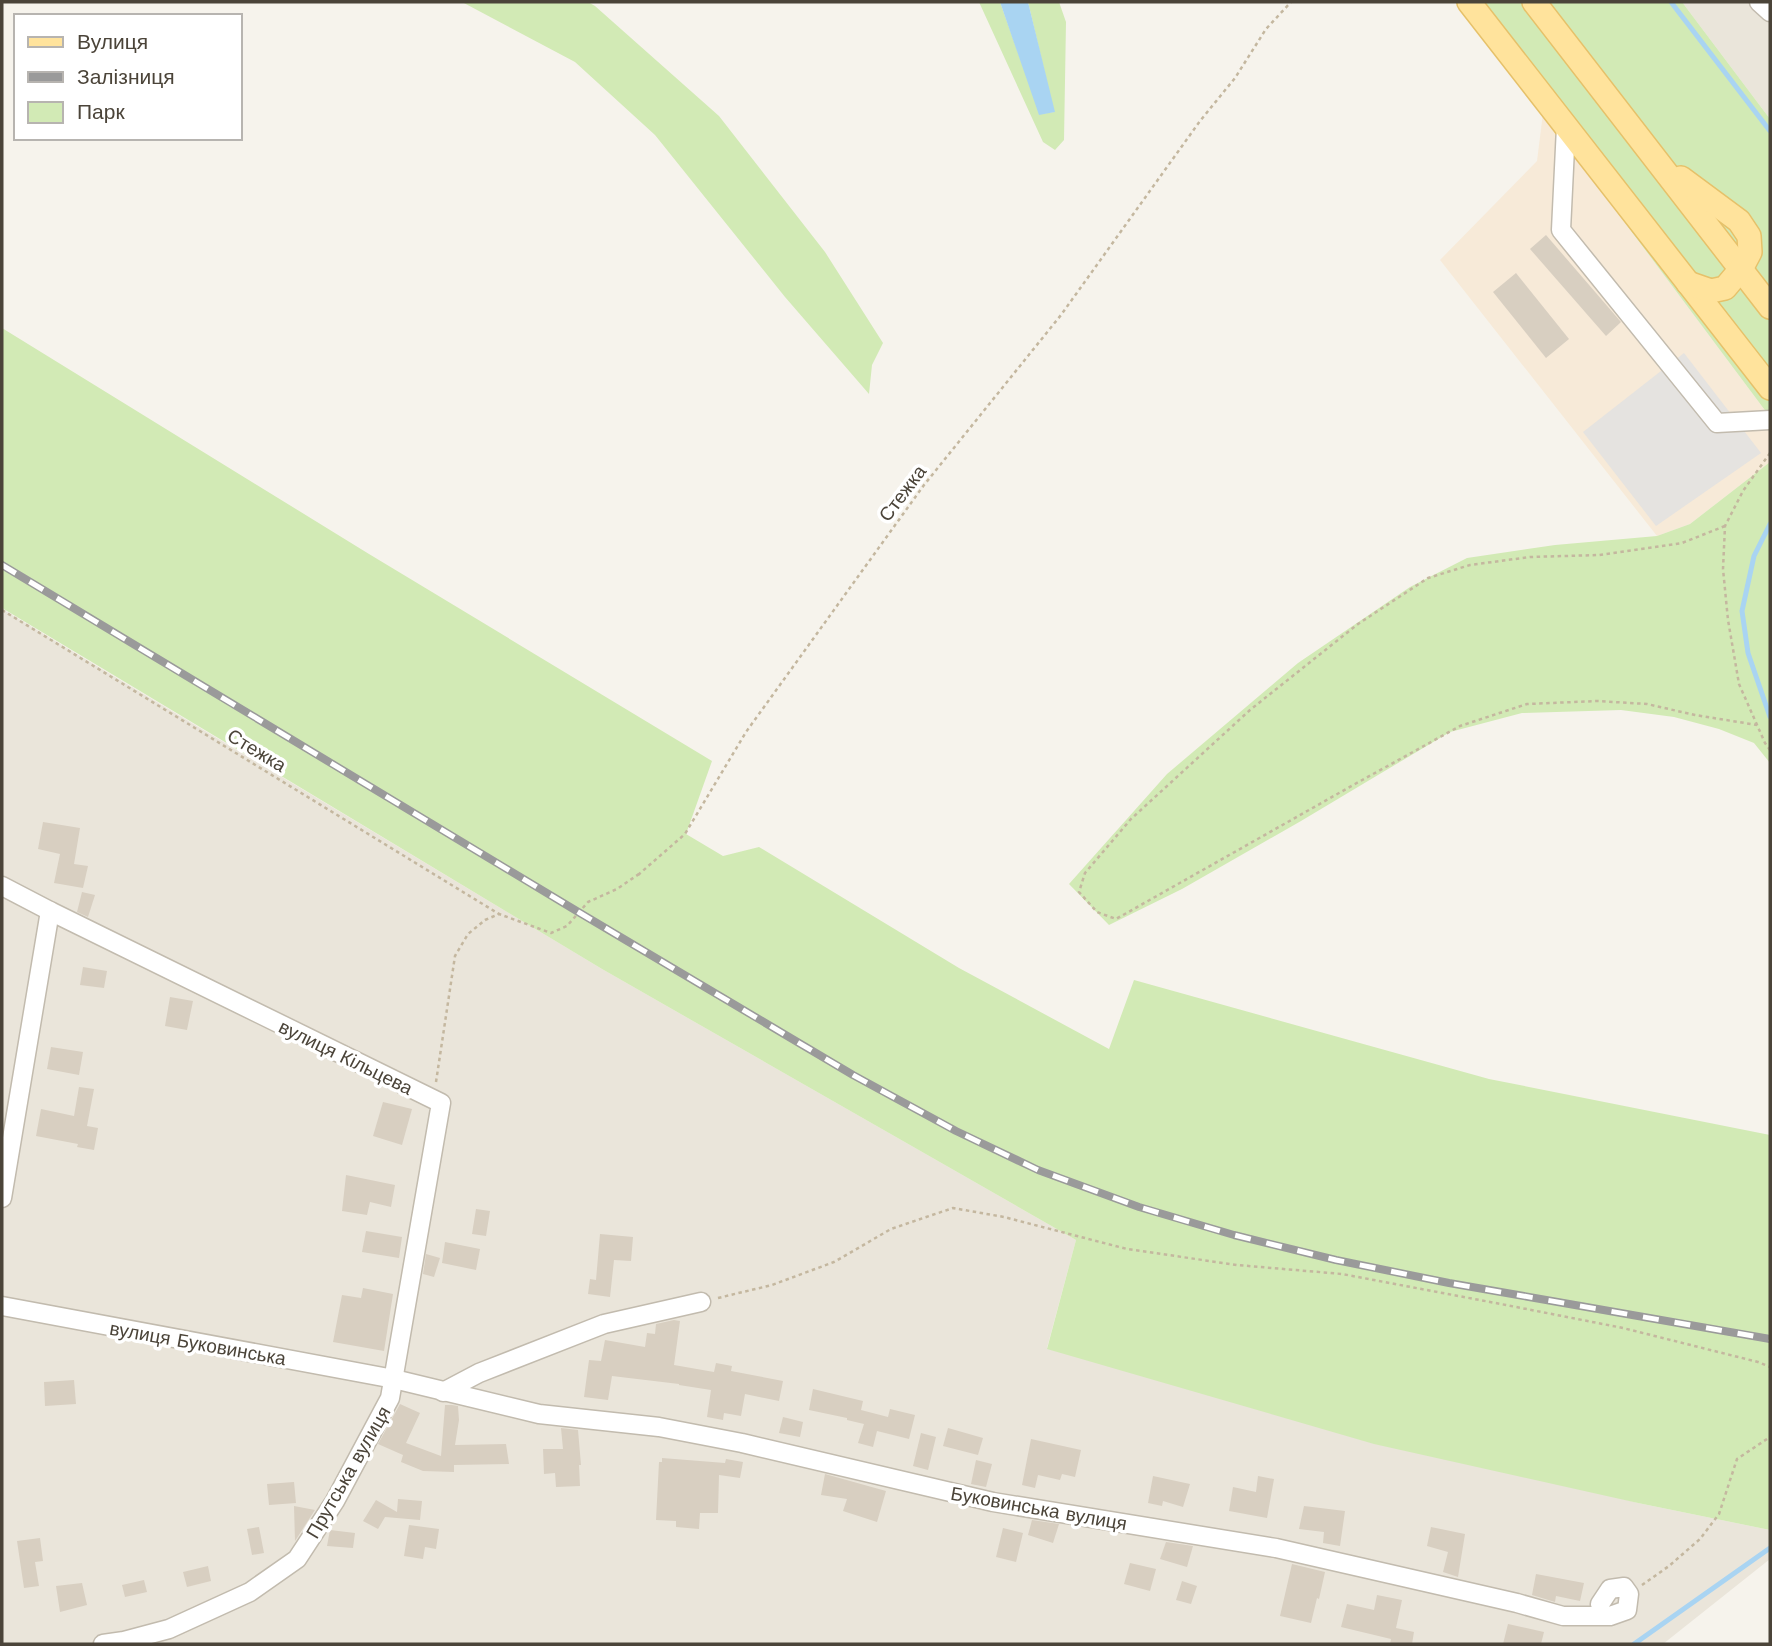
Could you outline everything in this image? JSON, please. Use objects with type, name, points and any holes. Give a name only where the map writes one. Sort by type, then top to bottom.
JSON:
[{"type":"main road","points":[[1469,2],[1770,388]]},
{"type":"main road","points":[[1534,2],[1657,160],[1739,221],[1749,236],[1750,252],[1741,269],[1725,288],[1711,291],[1688,283]]},
{"type":"main road","points":[[1741,269],[1770,307]]},
{"type":"street","points":[[1759,2],[1770,12]]},
{"type":"street","points":[[1566,127],[1561,230],[1717,423],[1770,420]]},
{"type":"street","name":"вулиця Кільцева","points":[[2,886],[441,1103],[394,1379]]},
{"type":"street","points":[[2,1198],[50,911]]},
{"type":"street","points":[[443,1392],[479,1373],[604,1324],[701,1302]]},
{"type":"street","name":"вулиця Буковинська","points":[[2,1306],[394,1379]]},
{"type":"street","name":"Буковинська вулиця","points":[[394,1379],[539,1415],[659,1427],[743,1443],[993,1502],[1276,1548],[1563,1616],[1610,1616],[1626,1610],[1629,1594]]},
{"type":"street","name":"Прутська вулиця","points":[[103,1644],[169,1629],[250,1592],[297,1559],[335,1501],[377,1424],[390,1398],[394,1379]]},
{"type":"street","points":[[1600,1604],[1610,1589],[1624,1587],[1629,1594]]},
{"type":"path","name":"Стежка","points":[[2,610],[499,914],[551,933],[567,926],[589,902],[617,889],[638,875],[685,834],[746,732],[924,485],[1061,315],[1200,121],[1234,78],[1266,29],[1291,2]]},
{"type":"path","points":[[1770,453],[1743,491],[1725,526],[1723,569],[1728,620],[1740,684],[1770,750]]},
{"type":"path","points":[[1725,526],[1682,543],[1599,555],[1530,557],[1470,565],[1428,578],[1358,624],[1240,719],[1131,819],[1085,873],[1079,892],[1097,912],[1116,919],[1460,726],[1527,704],[1597,701],[1647,704],[1695,715],[1757,724]]},
{"type":"path","points":[[434,1099],[455,956],[468,934],[485,920],[499,914]]},
{"type":"path","points":[[701,1302],[772,1284],[834,1262],[891,1229],[953,1208],[1004,1217],[1127,1249],[1237,1265],[1342,1274],[1597,1323],[1770,1367]]},
{"type":"path","points":[[1629,1594],[1700,1539],[1719,1514],[1737,1459],[1770,1437]]},
{"type":"shaded area","points":[[1682,2],[1770,2],[1770,119]]},
{"type":"shaded area","points":[[1543,113],[1770,417],[1770,462],[1690,524],[1657,536],[1440,260],[1537,161]]},
{"type":"shaded area","points":[[1684,353],[1761,453],[1656,526],[1583,432]]},
{"type":"shaded area","points":[[2,609],[602,969],[1076,1240],[1047,1348],[1638,1503],[1770,1530],[1770,1559],[1663,1644],[2,1644]]},
{"type":"green space","points":[[462,2],[588,2],[719,116],[825,252],[883,343],[872,365],[869,394],[785,297],[655,135],[575,62]]},
{"type":"green space","points":[[979,2],[1000,2],[1040,114],[1054,112],[1028,2],[1059,2],[1066,22],[1064,140],[1055,150],[1043,142]]},
{"type":"green space","points":[[1455,2],[1682,2],[1770,119],[1770,417],[1543,113]]},
{"type":"green space","points":[[2,328],[712,761],[686,834],[723,856],[759,847],[959,968],[1109,1049],[1134,980],[1489,1079],[1770,1135],[1770,1530],[1374,1444],[1047,1349],[1076,1240],[602,969],[2,608]]},
{"type":"green space","points":[[1770,462],[1770,763],[1754,743],[1719,729],[1674,717],[1621,710],[1522,713],[1450,732],[1182,889],[1109,925],[1069,884],[1167,774],[1298,663],[1410,587],[1467,558],[1555,545],[1657,536],[1690,524]]},
{"type":"water","points":[[1000,2],[1028,2],[1055,112],[1039,115]]},
{"type":"building","points":[[1546,235],[1621,322],[1606,336],[1530,249]]},
{"type":"building","points":[[1516,273],[1569,339],[1546,358],[1493,292]]},
{"type":"building","points":[[43,822],[80,828],[74,864],[88,866],[83,888],[54,883],[60,854],[38,849]]},
{"type":"building","points":[[82,892],[95,895],[88,917],[77,912]]},
{"type":"building","points":[[83,967],[107,971],[104,988],[80,985]]},
{"type":"building","points":[[170,997],[193,1001],[187,1030],[165,1026]]},
{"type":"building","points":[[51,1047],[83,1052],[79,1075],[47,1069]]},
{"type":"building","points":[[79,1087],[94,1089],[87,1126],[98,1128],[94,1150],[36,1136],[41,1109],[74,1116]]},
{"type":"building","points":[[383,1102],[412,1109],[402,1145],[373,1136]]},
{"type":"building","points":[[346,1175],[395,1185],[391,1207],[370,1202],[367,1215],[342,1211]]},
{"type":"building","points":[[476,1209],[490,1211],[486,1236],[472,1234]]},
{"type":"building","points":[[366,1231],[402,1237],[399,1258],[362,1252]]},
{"type":"building","points":[[600,1234],[633,1237],[631,1261],[614,1260],[610,1297],[588,1294],[590,1279],[596,1280]]},
{"type":"building","points":[[445,1242],[480,1249],[476,1270],[442,1263]]},
{"type":"building","points":[[426,1254],[440,1258],[434,1277],[423,1274]]},
{"type":"building","points":[[363,1288],[393,1294],[384,1351],[333,1342],[342,1295],[361,1298]]},
{"type":"building","points":[[680,1321],[674,1365],[714,1372],[716,1363],[732,1366],[731,1371],[783,1381],[779,1401],[745,1394],[741,1416],[724,1413],[723,1420],[707,1417],[711,1390],[612,1376],[608,1400],[584,1397],[589,1360],[601,1361],[605,1340],[645,1347],[647,1333],[655,1334],[656,1324]]},
{"type":"building","points":[[74,1380],[76,1404],[45,1406],[44,1382]]},
{"type":"building","points":[[813,1389],[863,1401],[861,1410],[888,1417],[890,1409],[915,1415],[909,1439],[877,1431],[873,1447],[858,1443],[864,1424],[809,1410]]},
{"type":"building","points":[[400,1404],[420,1413],[406,1443],[441,1456],[445,1405],[458,1406],[455,1445],[506,1444],[509,1464],[454,1465],[454,1472],[423,1471],[401,1462],[403,1455],[378,1444]]},
{"type":"building","points":[[783,1417],[803,1422],[800,1437],[779,1433]]},
{"type":"building","points":[[561,1428],[578,1430],[580,1486],[556,1487],[555,1473],[544,1474],[543,1449],[563,1449]]},
{"type":"building","points":[[948,1428],[983,1438],[978,1455],[943,1446]]},
{"type":"building","points":[[921,1433],[936,1437],[928,1470],[913,1466]]},
{"type":"building","points":[[1031,1439],[1081,1450],[1075,1477],[1062,1474],[1060,1480],[1038,1475],[1035,1488],[1022,1485]]},
{"type":"building","points":[[662,1458],[725,1463],[726,1459],[743,1462],[740,1478],[719,1475],[718,1513],[700,1513],[699,1529],[676,1527],[676,1521],[656,1520],[659,1462],[662,1462]]},
{"type":"building","points":[[976,1460],[992,1464],[986,1487],[971,1484]]},
{"type":"building","points":[[825,1474],[886,1491],[877,1522],[843,1511],[847,1499],[821,1495]]},
{"type":"building","points":[[1153,1476],[1190,1484],[1183,1507],[1163,1501],[1162,1506],[1148,1503]]},
{"type":"building","points":[[1258,1476],[1274,1479],[1267,1518],[1229,1511],[1233,1487],[1256,1492]]},
{"type":"building","points":[[294,1482],[296,1503],[269,1505],[267,1484]]},
{"type":"building","points":[[398,1499],[422,1501],[420,1520],[385,1517],[378,1529],[363,1521],[376,1500],[397,1512]]},
{"type":"building","points":[[294,1506],[315,1510],[295,1541]]},
{"type":"building","points":[[1304,1506],[1345,1511],[1340,1546],[1323,1543],[1324,1532],[1299,1529]]},
{"type":"building","points":[[1032,1520],[1059,1524],[1053,1543],[1028,1535]]},
{"type":"building","points":[[409,1525],[439,1529],[436,1549],[425,1547],[423,1559],[404,1556]]},
{"type":"building","points":[[259,1527],[264,1553],[252,1555],[247,1529]]},
{"type":"building","points":[[1431,1527],[1465,1534],[1458,1577],[1443,1572],[1448,1552],[1427,1546]]},
{"type":"building","points":[[1003,1528],[1023,1533],[1016,1562],[996,1557]]},
{"type":"building","points":[[330,1530],[355,1533],[353,1548],[327,1546]]},
{"type":"building","points":[[40,1538],[43,1561],[35,1562],[39,1586],[24,1588],[17,1541]]},
{"type":"building","points":[[1166,1542],[1193,1546],[1187,1567],[1160,1559]]},
{"type":"building","points":[[1130,1563],[1156,1569],[1150,1591],[1124,1584]]},
{"type":"building","points":[[1292,1564],[1325,1572],[1311,1623],[1280,1616]]},
{"type":"building","points":[[208,1566],[211,1581],[187,1587],[183,1572]]},
{"type":"building","points":[[1536,1574],[1584,1583],[1580,1601],[1556,1596],[1555,1602],[1532,1595]]},
{"type":"building","points":[[144,1580],[147,1592],[125,1597],[122,1585]]},
{"type":"building","points":[[1182,1581],[1197,1586],[1191,1604],[1176,1600]]},
{"type":"building","points":[[82,1583],[87,1605],[60,1612],[56,1586]]},
{"type":"building","points":[[1377,1595],[1402,1600],[1396,1628],[1414,1632],[1412,1644],[1390,1644],[1391,1639],[1341,1627],[1347,1604],[1374,1610]]},
{"type":"building","points":[[1508,1624],[1544,1632],[1541,1644],[1503,1644]]},
{"type":"waterway","points":[[1671,2],[1770,131]]},
{"type":"waterway","points":[[1770,524],[1754,556],[1742,611],[1748,653],[1770,717]]},
{"type":"waterway","points":[[1634,1644],[1770,1548]]},
{"type":"railway","points":[[2,565],[853,1075],[956,1131],[1038,1170],[1139,1207],[1234,1235],[1336,1260],[1449,1283],[1770,1339]]}]
